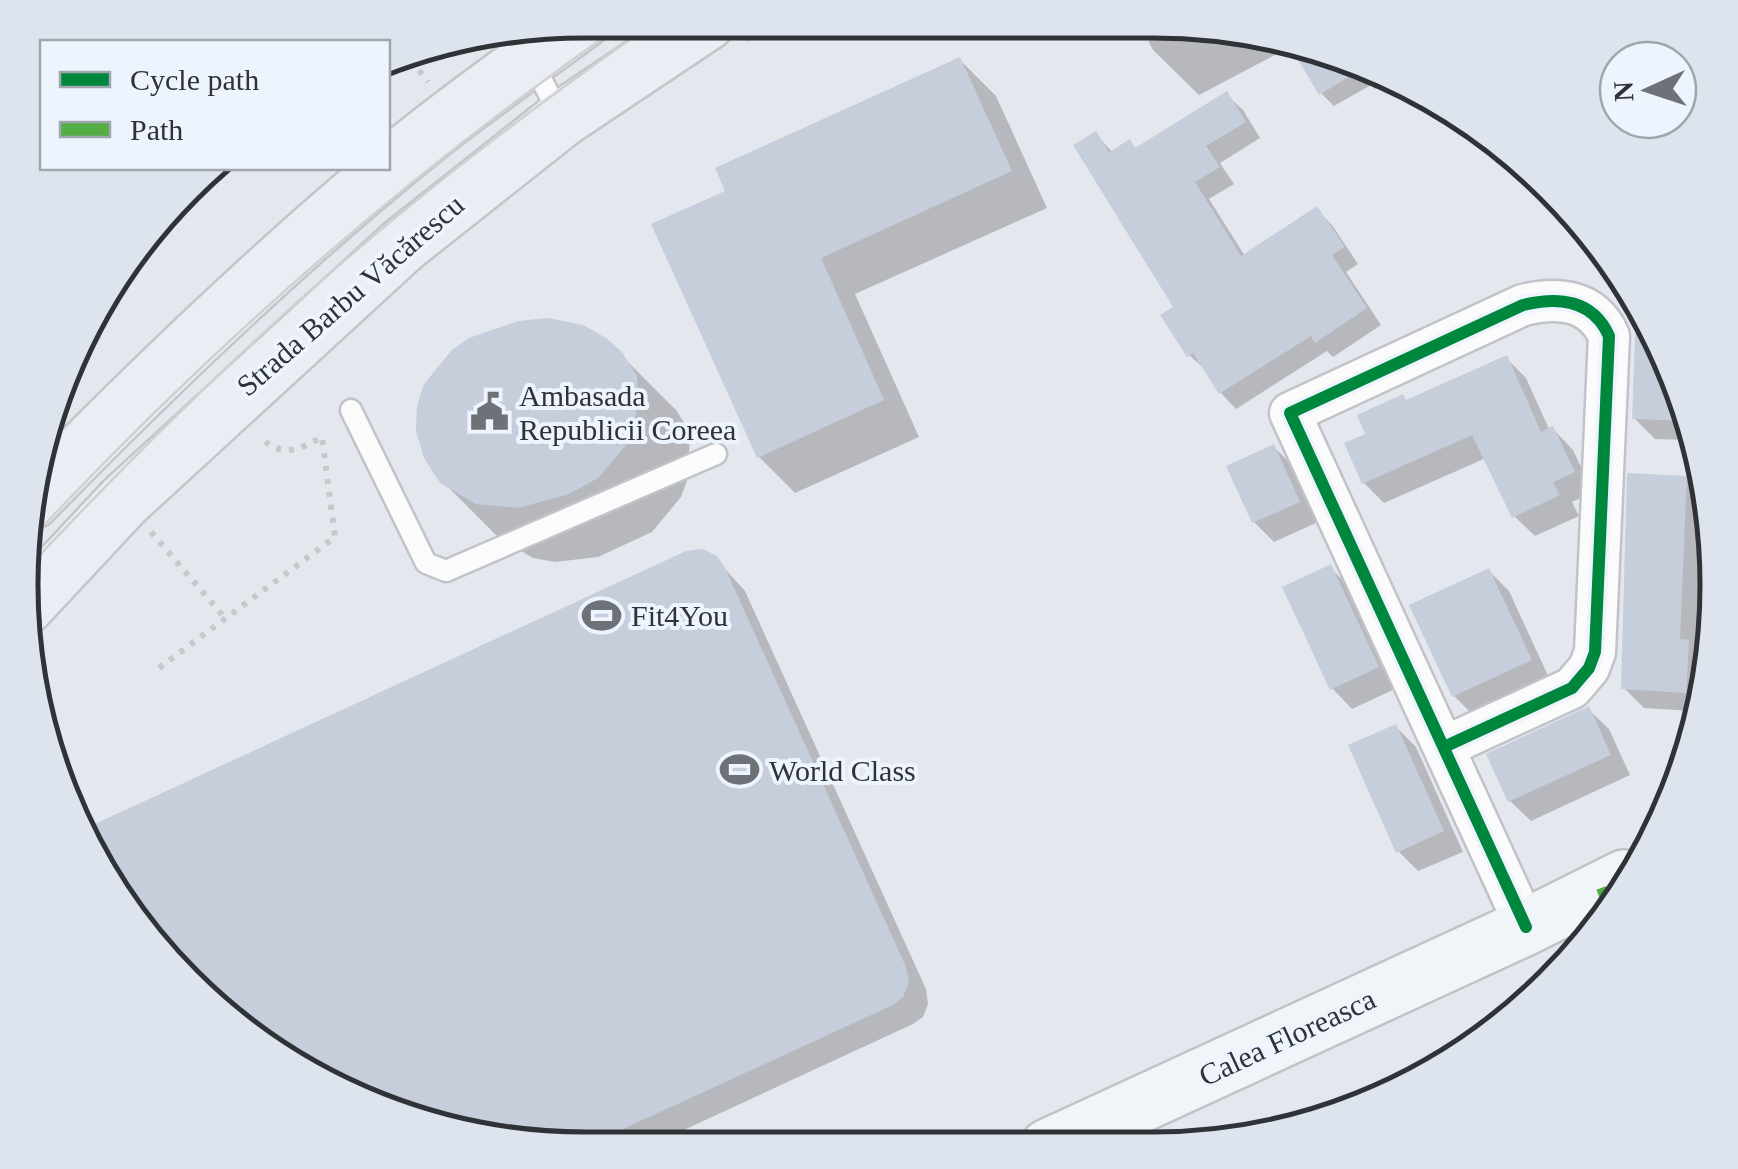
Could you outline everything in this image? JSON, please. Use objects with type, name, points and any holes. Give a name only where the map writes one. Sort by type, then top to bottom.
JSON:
[{"type":"main road","name":"Strada Barbu Văcărescu","points":[[38,597],[146,518],[227,403],[403,245],[562,119],[713,38]]},
{"type":"main road","points":[[390,168],[558,39]]},
{"type":"main road","points":[[47,486],[237,302],[387,170]]},
{"type":"main road","name":"Calea Floreasca","points":[[1081,1132],[1606,891]]},
{"type":"street","points":[[1444,747],[1572,688],[1589,668],[1595,652],[1609,336],[1592,312],[1576,303],[1555,300],[1523,305],[1290,413],[1526,927]]},
{"type":"lane","points":[[530,59],[562,119]]},
{"type":"lane","points":[[351,410],[426,563],[446,571],[716,454]]},
{"type":"path","points":[[415,65],[434,91]]},
{"type":"path","points":[[159,668],[336,537],[322,437],[294,451],[281,452],[227,403]]},
{"type":"path","points":[[146,518],[225,618]]},
{"type":"building","points":[[1296,56],[1352,75],[1319,95]]},
{"type":"building","points":[[960,57],[1012,171],[821,258],[884,400],[757,458],[651,224],[725,191],[715,168]]},
{"type":"building","points":[[1227,91],[1246,122],[1206,146],[1220,167],[1195,182],[1241,256],[1317,206],[1345,247],[1332,255],[1367,308],[1315,343],[1311,336],[1219,394],[1193,353],[1187,357],[1160,315],[1173,307],[1073,145],[1096,131],[1109,152],[1130,139],[1135,148]]},
{"type":"building","points":[[548,318],[583,325],[622,352],[637,376],[635,423],[628,443],[598,478],[569,494],[518,508],[476,504],[440,483],[424,458],[416,431],[417,406],[424,384],[452,350],[469,338],[518,321]]},
{"type":"building","points":[[1635,327],[1659,375],[1675,421],[1632,419]]},
{"type":"building","points":[[1507,355],[1541,432],[1553,426],[1575,472],[1553,482],[1560,495],[1512,518],[1472,435],[1362,484],[1344,443],[1365,434],[1357,415],[1403,394],[1406,400]]},
{"type":"building","points":[[1274,444],[1300,502],[1252,523],[1226,466]]},
{"type":"building","points":[[1627,473],[1687,476],[1680,639],[1689,640],[1686,693],[1621,689]]},
{"type":"building","points":[[703,549],[717,556],[725,568],[906,967],[909,982],[903,997],[893,1005],[616,1132],[549,1130],[478,1121],[375,1090],[311,1058],[252,1018],[173,945],[130,888],[93,825],[686,551]]},
{"type":"building","points":[[1331,564],[1379,667],[1330,690],[1282,587]]},
{"type":"building","points":[[1489,568],[1532,660],[1452,697],[1409,605]]},
{"type":"building","points":[[1589,706],[1611,755],[1508,802],[1486,754]]},
{"type":"building","points":[[1396,724],[1444,831],[1396,853],[1348,745]]},
{"type":"tram line","points":[[41,530],[162,405],[310,269],[465,140],[603,38]]},
{"type":"tram line","points":[[39,556],[193,400],[326,276],[476,153],[632,38]]},
{"type":"marked path","points":[[1601,888],[1603,894]]},
{"type":"cycle path","points":[[1444,747],[1572,688],[1589,668],[1595,652],[1609,336],[1594,315],[1574,304],[1549,301],[1523,305],[1290,413],[1526,927]]},
{"type":"place","name":"Ambasada Republicii Coreea","points":[[489,412]]},
{"type":"place","name":"Fit4You","points":[[601,615]]},
{"type":"place","name":"World Class","points":[[739,770]]}]
